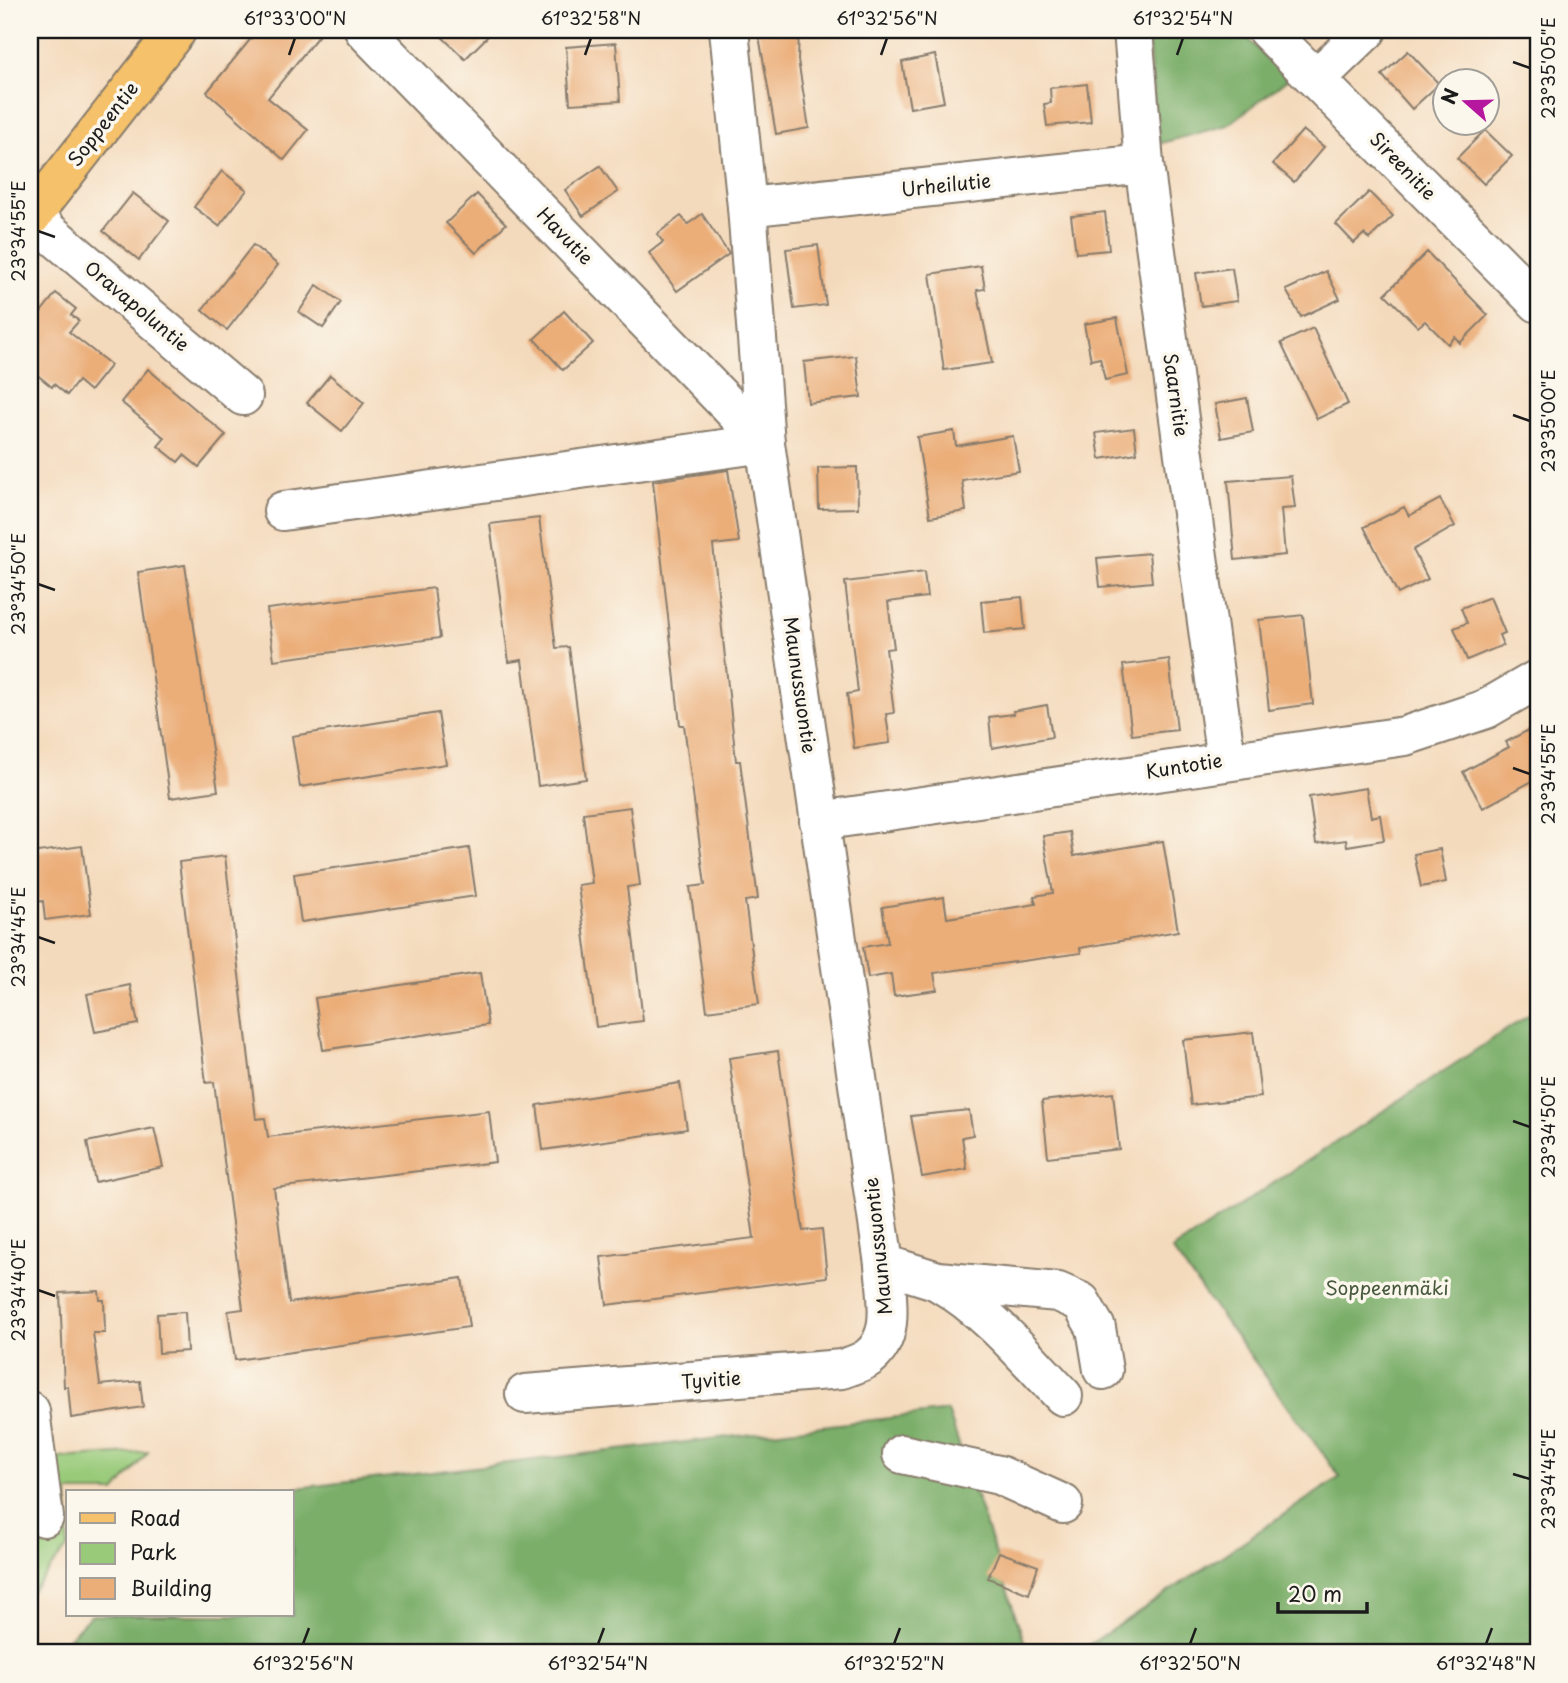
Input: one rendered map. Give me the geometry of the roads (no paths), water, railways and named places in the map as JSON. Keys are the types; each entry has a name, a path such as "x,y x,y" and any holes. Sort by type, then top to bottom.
{"main road":[{"name":"Soppeentie","path":"31,214 177,30"}],"street":[{"name":"Havutie","path":"364,30 765,443"},
{"name":"Maunussuontie","path":"729,30 747,207 765,443 884,1264 888,1313 885,1338"},
{"name":"Saarnitie","path":"1133,30 1144,164 1226,760"},
{"name":"Sireenitie","path":"1267,30 1538,303"},
{"path":"1317,78 1367,30"},
{"name":"Urheilutie","path":"747,207 1144,164"},
{"name":"Oravapoluntie","path":"31,214 243,396"},
{"path":"283,511 765,443"},
{"name":"Kuntotie","path":"820,821 1405,736 1486,709 1538,680"},
{"path":"884,1264 938,1281 1058,1292 1081,1302 1096,1328 1103,1370"},
{"path":"938,1281 960,1294 1063,1396"},
{"name":"Tyvitie","path":"525,1394 842,1369 869,1358 885,1338"},
{"path":"30,1411 44,1517"},
{"path":"902,1454 999,1475 1063,1504"}],"park label":[{"name":"Soppeenmäki","path":"1387,1288"}]}
